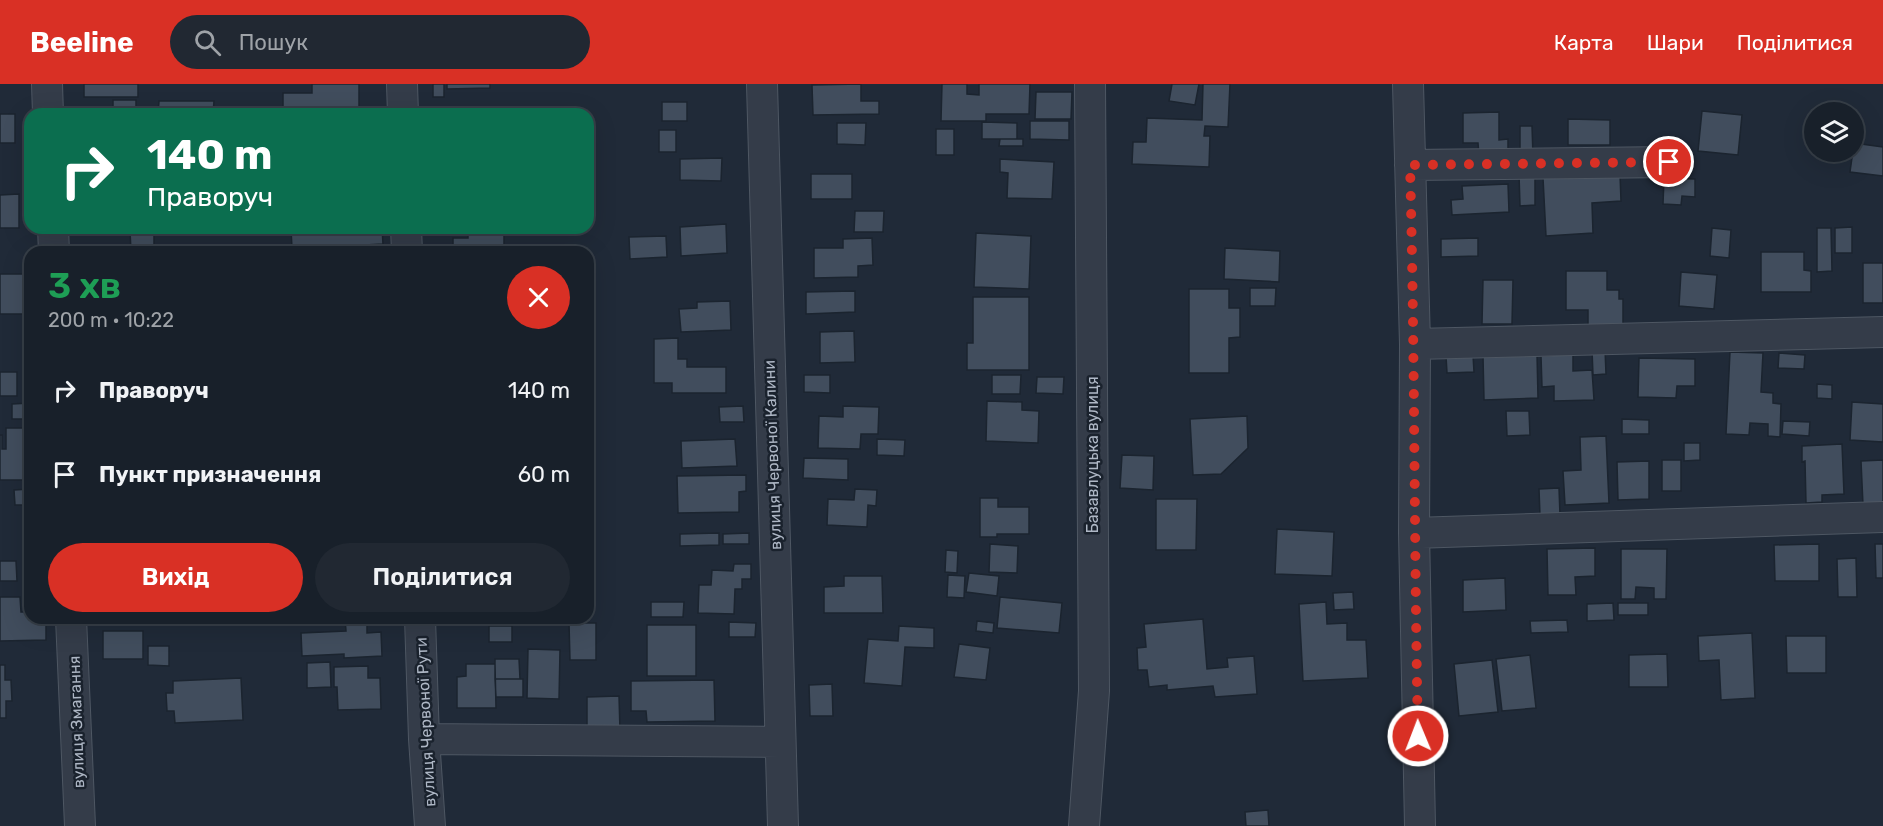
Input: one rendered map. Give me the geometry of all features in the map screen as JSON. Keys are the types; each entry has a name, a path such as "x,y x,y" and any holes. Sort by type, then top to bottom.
{"street":[{"path":"47,84 48,108"},
{"path":"402,84 403,108"},
{"name":"вулиця Червоної Калини","path":"762,84 783,826"},
{"name":"Базавлуцька вулиця","path":"1084,826 1094,691 1090,84"},
{"path":"1408,84 1415,344 1414,533 1420,826"},
{"path":"1410,165 1669,162"},
{"path":"1415,344 1883,332"},
{"path":"1414,533 1883,517"},
{"name":"вулиця Змагання","path":"71,624 80,826"},
{"name":"вулиця Червоної Рути","path":"420,624 424,740 430,826"},
{"path":"424,740 780,742"}],"building":[{"path":"84,84 138,84 138,97 84,97"},
{"path":"312,84 359,84 359,108 283,108 283,93 312,93"},
{"path":"433,84 444,84 444,97 433,97"},
{"path":"447,84 490,84 490,88 447,89"},
{"path":"861,84 861,101 879,101 879,114 813,115 812,85"},
{"path":"942,84 967,84 967,94 979,95 979,84 1030,84 1029,114 986,114 986,121 941,121"},
{"path":"1172,84 1199,84 1195,105 1169,101"},
{"path":"1203,84 1230,84 1228,127 1205,126 1204,136 1210,136 1209,167 1132,164 1133,142 1146,142 1147,118 1202,120"},
{"path":"1036,92 1072,92 1071,119 1035,119"},
{"path":"113,100 136,100 136,108 113,108"},
{"path":"159,101 214,101 213,108 158,108"},
{"path":"662,102 687,102 687,121 662,121"},
{"path":"1702,111 1742,115 1738,155 1698,151"},
{"path":"1499,112 1499,140 1508,139 1508,155 1479,155 1478,143 1463,143 1463,113"},
{"path":"0,114 15,114 15,143 0,143"},
{"path":"1568,119 1610,120 1610,145 1568,145"},
{"path":"1030,121 1069,121 1069,140 1030,139"},
{"path":"982,122 1017,123 1017,139 982,139"},
{"path":"837,123 866,123 865,145 837,144"},
{"path":"1520,126 1532,126 1533,156 1520,156"},
{"path":"936,129 954,129 954,155 936,155"},
{"path":"659,130 676,130 676,152 659,152"},
{"path":"1000,139 1023,139 1023,146 999,146"},
{"path":"1864,144 1883,147 1883,176 1850,172 1851,162 1864,162"},
{"path":"722,158 721,181 680,180 680,159"},
{"path":"1000,159 1054,162 1052,199 1007,198 1008,173 1000,172"},
{"path":"811,174 852,174 852,199 811,199"},
{"path":"1519,174 1535,174 1535,205 1520,206"},
{"path":"1620,174 1621,201 1592,203 1593,233 1546,236 1543,178"},
{"path":"1664,178 1695,179 1695,197 1682,196 1681,205 1663,204"},
{"path":"1508,184 1509,212 1452,215 1451,200 1463,199 1462,186"},
{"path":"19,194 19,228 0,228 0,195"},
{"path":"855,211 884,211 883,232 854,232"},
{"path":"726,224 727,253 681,256 680,227"},
{"path":"1852,227 1852,253 1835,253 1835,228"},
{"path":"1712,228 1731,230 1729,258 1710,256"},
{"path":"1817,228 1831,228 1832,271 1817,272"},
{"path":"976,233 1031,236 1029,289 974,287"},
{"path":"130,234 154,234 154,246 131,246"},
{"path":"291,234 382,234 383,244 292,246"},
{"path":"468,234 504,234 504,246 453,246 453,238 468,238"},
{"path":"666,236 667,257 630,259 629,237"},
{"path":"872,238 873,265 858,266 858,277 814,278 814,248 843,248 843,239"},
{"path":"1478,238 1478,256 1441,257 1441,239"},
{"path":"1225,248 1280,251 1279,282 1224,279"},
{"path":"1761,252 1804,252 1804,270 1811,271 1811,292 1761,292"},
{"path":"1863,263 1883,263 1883,303 1863,303"},
{"path":"1566,271 1607,271 1607,290 1619,290 1619,299 1623,299 1623,325 1588,326 1588,310 1566,310"},
{"path":"1681,272 1717,275 1714,309 1679,306"},
{"path":"0,274 24,274 24,314 0,314"},
{"path":"1483,280 1513,280 1512,324 1482,324"},
{"path":"1250,288 1276,288 1275,306 1250,306"},
{"path":"1189,289 1229,289 1229,308 1240,308 1240,337 1229,338 1229,373 1189,373"},
{"path":"855,291 855,312 806,314 806,292"},
{"path":"973,297 1029,297 1029,370 967,370 967,343 973,343"},
{"path":"730,301 731,330 681,332 679,309 697,308 697,302"},
{"path":"854,331 855,362 820,363 820,332"},
{"path":"678,338 678,359 687,359 687,367 726,367 726,393 672,393 672,383 654,383 654,339"},
{"path":"1605,349 1606,374 1593,375 1592,350"},
{"path":"1730,352 1763,353 1761,392 1773,393 1773,403 1781,404 1780,437 1768,436 1768,424 1750,423 1749,435 1726,434"},
{"path":"1779,353 1805,355 1804,369 1778,368"},
{"path":"1537,354 1538,398 1484,400 1483,356"},
{"path":"1573,354 1573,371 1592,370 1594,400 1554,401 1554,386 1542,387 1541,356"},
{"path":"1473,355 1474,372 1447,373 1446,356"},
{"path":"1639,358 1695,359 1695,386 1677,386 1676,398 1638,397"},
{"path":"0,372 17,372 17,396 0,396"},
{"path":"804,375 830,375 830,393 804,392"},
{"path":"992,375 1021,375 1020,394 992,394"},
{"path":"1037,377 1064,377 1063,394 1036,393"},
{"path":"1817,384 1832,385 1832,399 1817,398"},
{"path":"987,401 1022,402 1022,410 1039,411 1038,443 986,441"},
{"path":"1852,402 1883,404 1883,442 1850,440"},
{"path":"24,403 24,419 12,419 12,404"},
{"path":"743,406 744,422 720,422 719,407"},
{"path":"843,406 879,407 878,434 861,434 860,449 818,448 819,416 843,417"},
{"path":"1506,411 1529,411 1530,435 1507,436"},
{"path":"1247,416 1248,448 1221,474 1193,475 1190,419"},
{"path":"1622,419 1649,420 1649,434 1622,434"},
{"path":"1783,421 1810,422 1809,436 1782,434"},
{"path":"6,428 24,428 24,480 0,480 0,435 2,435 2,449 6,449"},
{"path":"1606,436 1609,503 1565,505 1563,471 1581,470 1580,437"},
{"path":"735,439 737,466 682,468 681,441"},
{"path":"877,439 905,440 904,456 877,455"},
{"path":"1684,443 1700,443 1700,460 1684,461"},
{"path":"1842,444 1844,494 1822,495 1822,502 1806,503 1805,461 1802,462 1802,446"},
{"path":"1122,455 1154,456 1153,490 1120,488"},
{"path":"804,458 848,459 848,480 803,478"},
{"path":"1662,460 1681,460 1681,491 1662,491"},
{"path":"1883,460 1883,504 1863,505 1861,461"},
{"path":"1649,461 1649,499 1618,500 1617,462"},
{"path":"746,475 746,491 739,492 739,512 678,513 677,476"},
{"path":"1559,488 1560,515 1540,516 1539,489"},
{"path":"24,489 24,505 15,505 14,490"},
{"path":"855,489 877,490 876,506 868,505 867,527 827,525 828,499 854,500"},
{"path":"980,498 998,498 998,507 1029,507 1029,534 997,534 997,537 980,537"},
{"path":"1156,499 1197,499 1196,550 1156,550"},
{"path":"1277,529 1334,532 1332,576 1275,574"},
{"path":"719,533 719,545 680,546 680,534"},
{"path":"749,533 749,544 723,544 723,534"},
{"path":"990,544 1018,546 1017,573 989,572"},
{"path":"1819,544 1819,581 1775,581 1774,545"},
{"path":"1875,544 1883,544 1883,578 1876,578"},
{"path":"1595,548 1595,576 1575,577 1576,595 1548,595 1547,549"},
{"path":"1621,549 1667,549 1666,599 1654,599 1654,588 1636,587 1635,599 1621,599"},
{"path":"946,550 958,551 957,573 945,572"},
{"path":"1856,558 1857,597 1838,597 1837,559"},
{"path":"0,561 16,561 17,581 0,581"},
{"path":"734,564 751,564 751,579 742,579 742,589 735,589 734,614 698,613 699,585 711,585 712,570 733,571"},
{"path":"969,573 999,576 997,596 966,592"},
{"path":"948,575 965,576 964,598 947,597"},
{"path":"844,576 882,576 883,613 824,613 824,587 844,586"},
{"path":"1505,578 1506,610 1463,612 1463,580"},
{"path":"1353,592 1354,609 1334,610 1333,593"},
{"path":"0,597 20,597 24,624 46,624 46,640 0,641"},
{"path":"1000,597 1062,603 1059,633 997,628"},
{"path":"651,602 684,602 683,617 651,617"},
{"path":"1326,602 1327,624 1347,623 1347,640 1366,640 1368,678 1303,681 1299,604"},
{"path":"1613,603 1614,620 1587,621 1587,604"},
{"path":"1618,603 1648,603 1648,615 1618,615"},
{"path":"1203,619 1207,669 1228,667 1227,658 1254,656 1257,694 1215,697 1213,686 1167,690 1167,685 1149,687 1147,670 1138,670 1137,648 1146,647 1144,624"},
{"path":"1567,620 1568,632 1531,633 1530,621"},
{"path":"977,621 994,623 993,633 976,631"},
{"path":"729,622 756,623 755,637 729,637"},
{"path":"596,623 596,660 570,660 569,624"},
{"path":"345,624 367,624 367,633 381,632 382,656 344,658 344,654 302,656 301,633 346,631"},
{"path":"647,625 696,625 696,676 647,676"},
{"path":"489,626 512,626 512,642 489,642"},
{"path":"899,626 934,628 934,648 905,647 902,686 864,683 868,639 898,641"},
{"path":"103,631 143,631 143,659 103,659"},
{"path":"1752,633 1755,698 1721,700 1719,660 1699,661 1698,636"},
{"path":"1786,636 1826,636 1826,673 1787,673"},
{"path":"959,644 990,648 986,680 954,677"},
{"path":"148,646 169,646 169,666 148,665"},
{"path":"528,649 560,650 559,699 527,698"},
{"path":"1667,654 1668,687 1629,687 1629,655"},
{"path":"1530,655 1536,708 1502,711 1496,659"},
{"path":"495,659 519,659 520,679 495,679"},
{"path":"1492,660 1498,712 1459,716 1454,664"},
{"path":"330,662 331,687 307,688 307,663"},
{"path":"466,664 495,664 496,708 457,708 457,677 466,676"},
{"path":"0,665 5,665 5,680 11,680 12,701 6,701 6,718 0,718"},
{"path":"368,666 368,678 380,678 381,709 338,710 337,687 334,687 334,667"},
{"path":"241,678 243,720 175,723 174,711 167,711 166,693 173,693 173,681"},
{"path":"495,679 523,679 523,697 496,697"},
{"path":"714,680 715,721 647,722 646,711 631,711 631,681"},
{"path":"832,684 833,716 810,716 809,685"},
{"path":"619,696 620,731 587,732 587,697"},
{"path":"1268,810 1269,826 1246,826 1245,812"}],"route":[{"path":"1418,736 1414,533 1415,344 1410,165 1669,162"}]}
